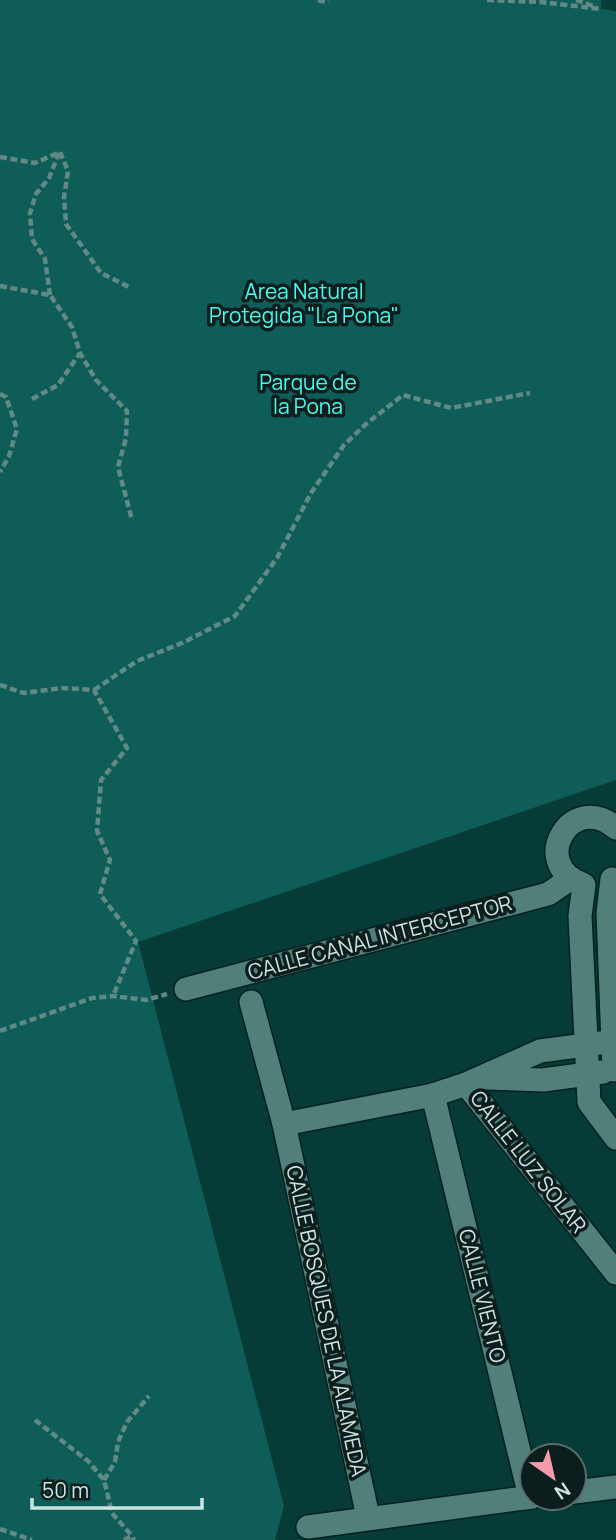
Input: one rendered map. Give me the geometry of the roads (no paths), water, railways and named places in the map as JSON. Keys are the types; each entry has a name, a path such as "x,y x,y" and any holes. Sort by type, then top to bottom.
{"street":[{"path":"614,824 587,817 566,827 560,837 557,860 562,870 577,882 589,1102 616,1138"},
{"path":"473,1081 543,1080 615,1070 608,913 614,876"},
{"name":"CALLE CANAL INTERCEPTOR","path":"186,989 548,894 577,882 601,884 614,876"},
{"name":"CALLE BOSQUES DE LA ALAMEDA","path":"251,1002 284,1124 368,1517"},
{"path":"284,1124 433,1095 473,1081 540,1051 615,1041"},
{"name":"CALLE LUZ SOLAR","path":"473,1081 616,1273"},
{"name":"CALLE VIENTO","path":"433,1095 518,1444"},
{"path":"588,1490 616,1487"},
{"path":"309,1527 518,1499"}],"park label":[{"name":"Area Natural Protegida \"La Pona\"","path":"304,304"},
{"name":"Parque de la Pona","path":"308,395"}]}
